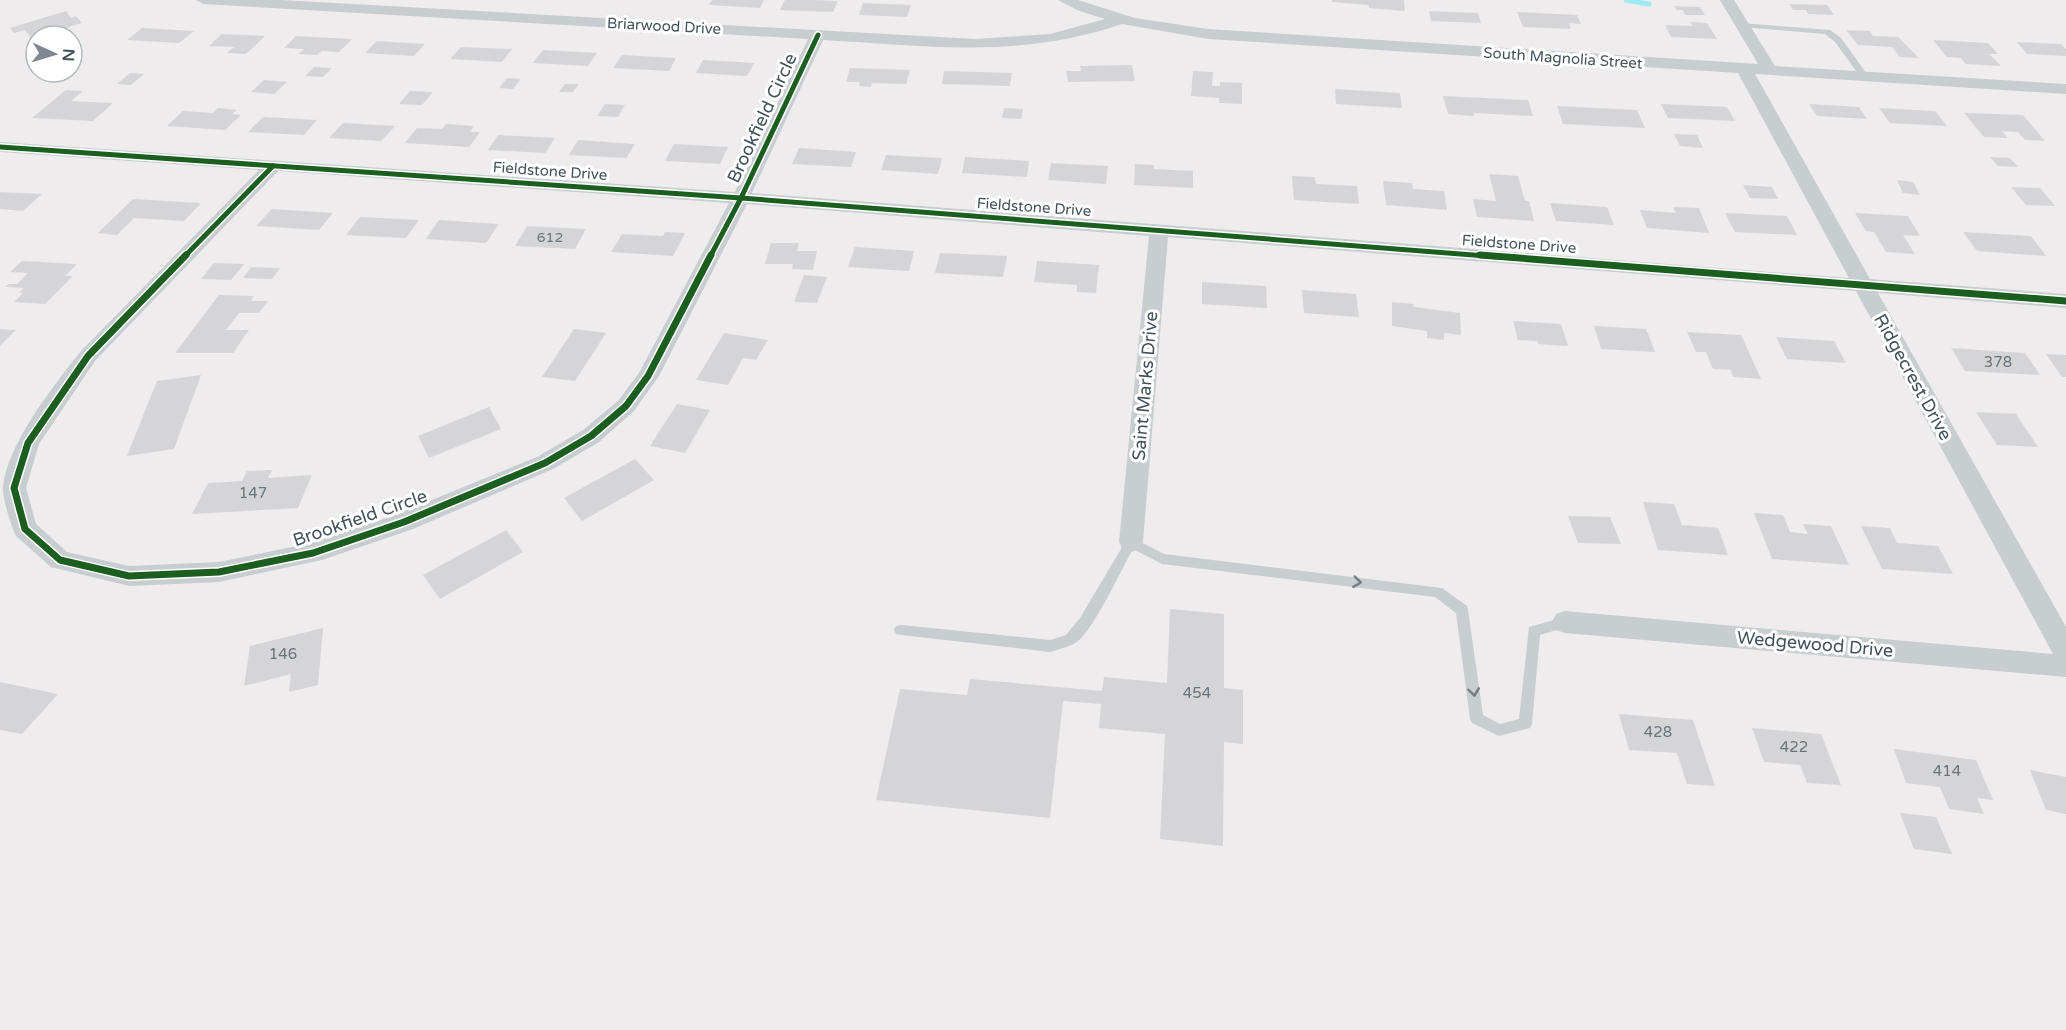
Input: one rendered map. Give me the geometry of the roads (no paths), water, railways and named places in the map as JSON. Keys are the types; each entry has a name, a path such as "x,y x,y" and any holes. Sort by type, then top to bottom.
{"street":[{"name":"Briarwood Drive","path":"203,0 975,45 1017,45 1058,39 1121,19"},
{"name":"South Magnolia Street","path":"1065,0 1121,19 1173,30 1293,41 2066,89"},
{"path":"1727,0 1770,71"},
{"name":"Brookfield Circle","path":"273,166 88,356 28,443 14,488 25,529 60,560 129,576 231,570 323,549 404,522 545,462 591,436 626,406 648,376 741,198 818,35"},
{"name":"Ridgecrest Drive","path":"1744,69 1861,285 2066,652"},
{"name":"Fieldstone Drive","path":"0,147 741,198 2066,301"},
{"name":"Saint Marks Drive","path":"1131,542 1159,230"},
{"name":"Wedgewood Drive","path":"1565,622 2066,666"}],"lane":[{"path":"1743,25 1827,32 1838,40 1865,77"},
{"path":"901,630 1050,646 1071,639 1085,622 1131,542 1162,559 1438,592 1462,610 1477,719 1499,730 1525,724 1534,632 1565,622"}],"waterway":[{"path":"1626,0 1649,4"}]}
